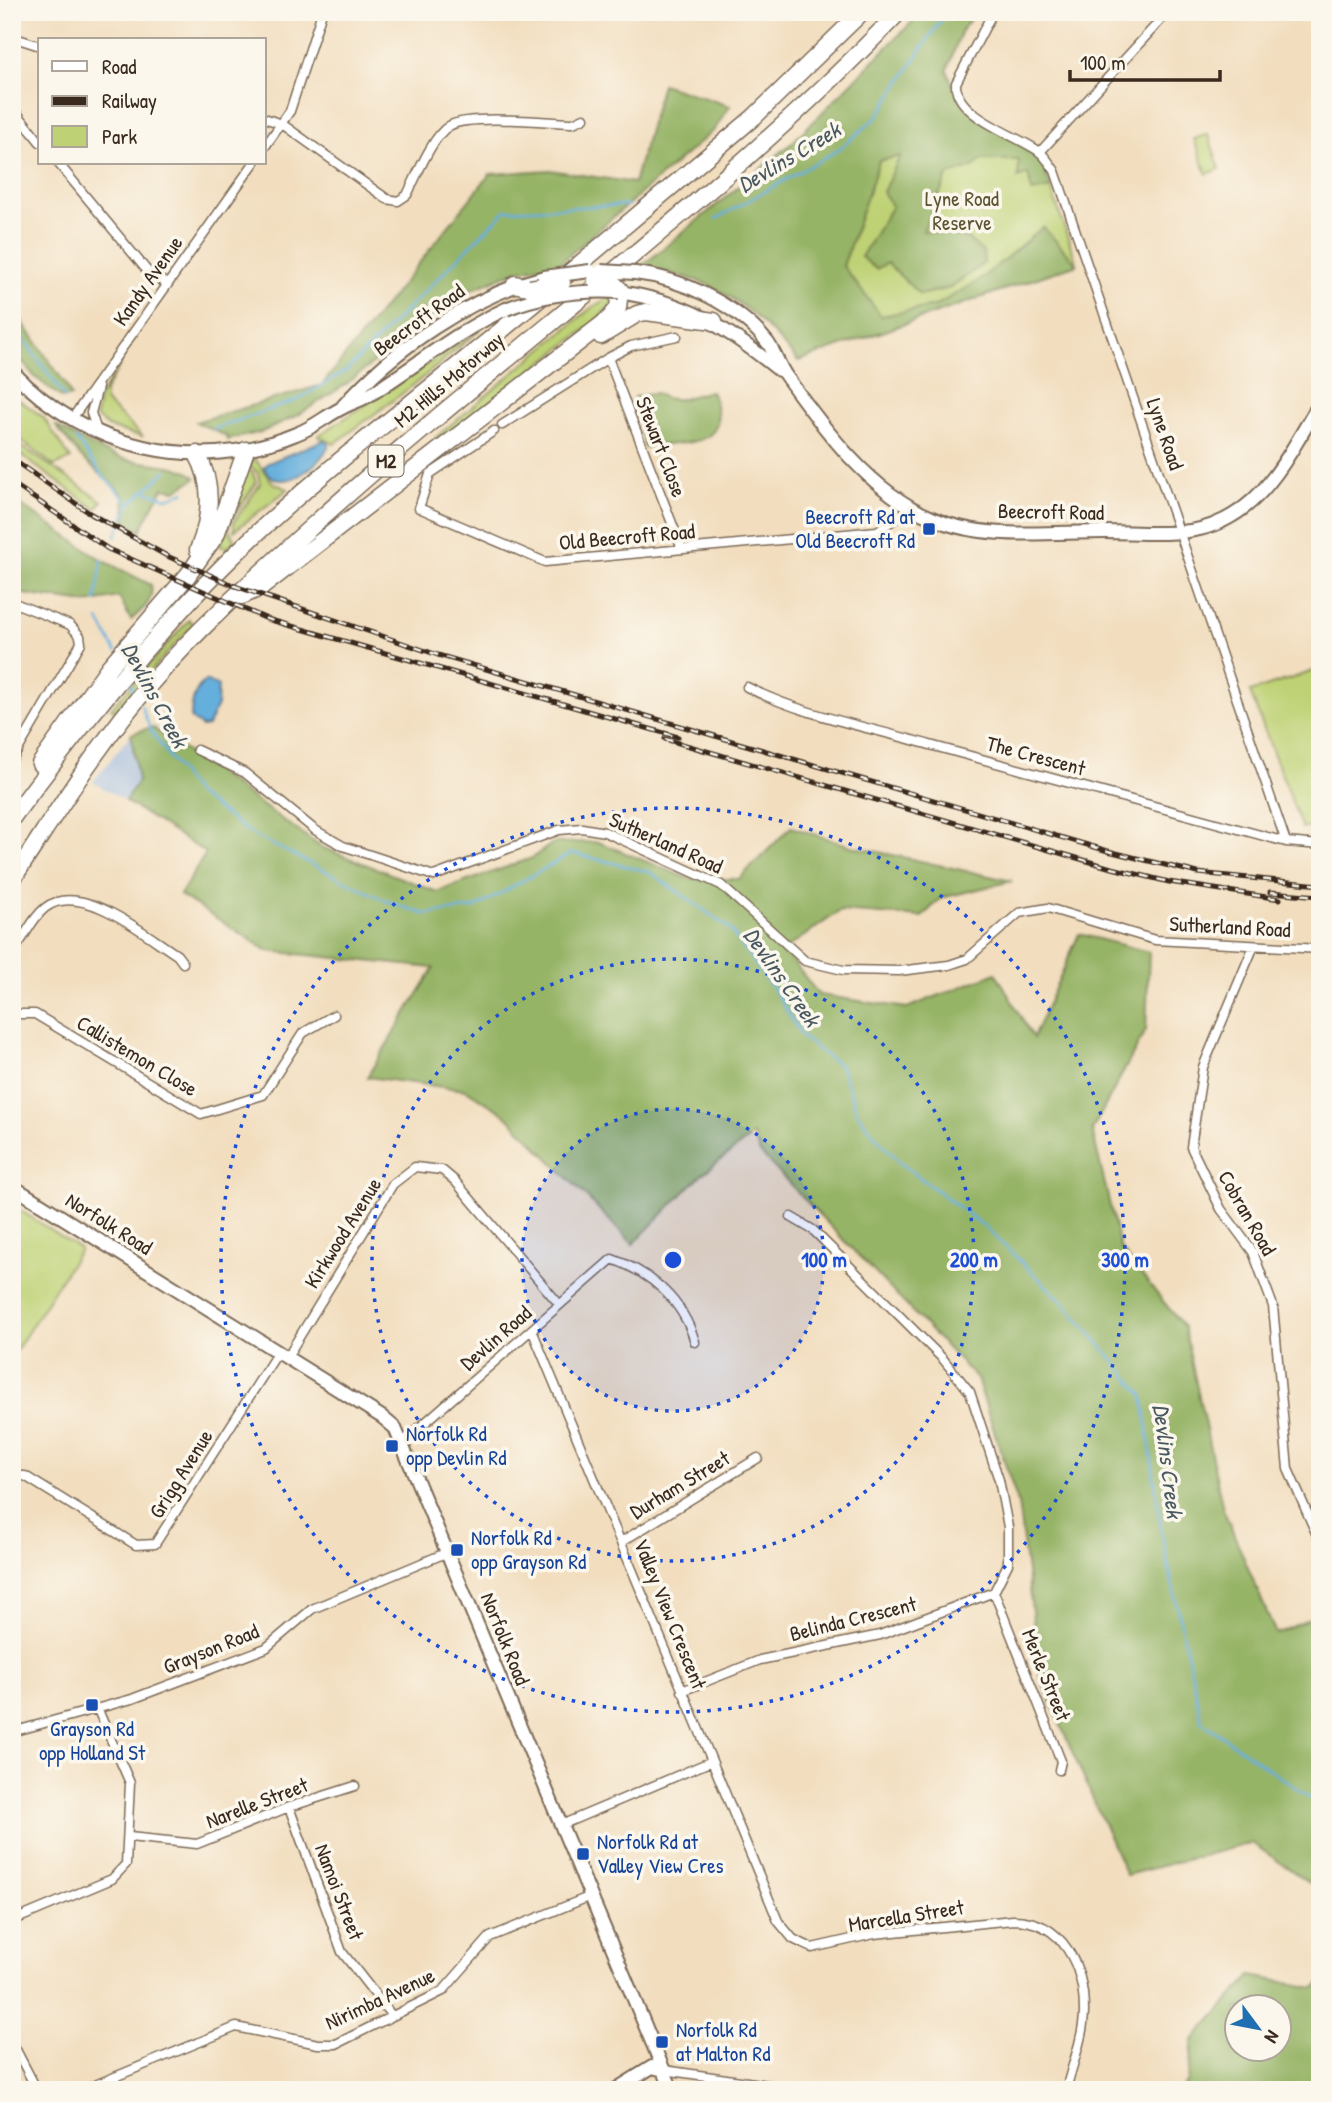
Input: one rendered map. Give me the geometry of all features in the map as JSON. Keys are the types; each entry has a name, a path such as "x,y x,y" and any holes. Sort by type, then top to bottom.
{"highway":[{"name":"M2 Hills Motorway","path":"12,817 146,648 264,527 745,125 862,12"},
{"name":"M2 Hills Motorway","path":"12,880 78,778 126,712 224,605 366,478 727,176 820,92 899,12"},
{"path":"522,286 596,280 612,282 620,291"},
{"name":"M2","path":"224,605 262,587 609,319 618,308 620,291"},
{"name":"M2","path":"508,398 637,314 657,311 714,321"},
{"path":"12,817 32,776 109,667 188,575 216,535 246,450"},
{"path":"188,575 208,517 207,472 197,454"}],"main road":[{"name":"Beecroft Road","path":"340,408 360,386 454,315 544,277 590,271 635,273 697,291 743,319 768,343 785,374 863,470 882,489 912,508 945,523 982,530 1180,531 1199,529 1220,522 1259,496 1289,456 1320,403"},
{"name":"Beecroft Road","path":"12,371 33,392 72,420 145,449 197,454 246,450 297,434 340,408 368,396 474,325 506,309 550,295 620,291 671,302 714,321 785,374"},
{"name":"Norfolk Road","path":"12,1186 382,1417 402,1442 672,2090"},
{"path":"615,2090 652,2067 664,2070"}],"street":[{"path":"266,145 290,111 322,12"},
{"path":"782,12 795,13"},
{"name":"Lyne Road","path":"993,12 956,83 955,94 965,107 1040,152 1055,171 1286,842"},
{"path":"1040,152 1168,12"},
{"path":"12,37 38,45"},
{"path":"12,107 38,140"},
{"path":"266,119 282,124 387,199 398,201 407,195 439,136 449,126 466,120 573,122 584,118"},
{"path":"59,164 149,273 167,284"},
{"name":"Kandy Avenue","path":"72,420 253,164"},
{"path":"502,425 631,346 677,336"},
{"name":"Stewart Close","path":"608,358 682,549"},
{"path":"97,432 91,413 101,377"},
{"name":"Old Beecroft Road","path":"494,430 430,474 419,508 545,562 877,531 912,508"},
{"path":"12,602 76,629 80,635 79,651 12,760"},
{"name":"The Crescent","path":"747,687 764,696 862,726 1286,842 1320,845"},
{"name":"Sutherland Road","path":"197,750 245,773 316,830 343,846 433,876 559,830 582,828 605,832 721,885 805,961 843,970 898,971 958,962 967,959 1019,914 1048,908 1155,940 1253,948 1320,949"},
{"path":"12,952 41,911 58,902 71,902 101,906 177,956 183,964"},
{"name":"Cobran Road","path":"1253,948 1203,1067 1191,1147 1221,1209 1253,1252 1273,1306 1289,1469 1320,1542"},
{"name":"Callistemon Close","path":"12,1014 35,1014 201,1114 263,1095 303,1033 334,1015"},
{"name":"Kirkwood Avenue","path":"283,1355 393,1184 415,1167 442,1170 455,1181 559,1304"},
{"path":"792,1217 813,1230 943,1359 970,1392 999,1480 1008,1527 1008,1564 994,1592"},
{"name":"Devlin Road","path":"402,1442 612,1259 636,1267 659,1283 690,1325 695,1342"},
{"name":"Valley View Crescent","path":"532,1330 712,1761"},
{"name":"Grigg Avenue","path":"12,1481 16,1476 25,1476 136,1545 155,1544 283,1355"},
{"name":"Durham Street","path":"621,1542 758,1458"},
{"name":"Grayson Road","path":"12,1732 98,1710 266,1648 312,1609 448,1552"},
{"name":"Belinda Crescent","path":"682,1691 760,1660 880,1634 994,1592"},
{"name":"Merle Street","path":"994,1592 1061,1761 1059,1770"},
{"path":"12,1920 120,1873 127,1864 131,1783 98,1710"},
{"path":"561,1825 712,1761"},
{"name":"Marcella Street","path":"712,1761 778,1922 793,1939 804,1946 821,1948 874,1934 1013,1920 1034,1923 1059,1937 1077,1967 1084,2011 1066,2090"},
{"name":"Narelle Street","path":"129,1837 197,1844 289,1807 355,1786"},
{"name":"Namoi Street","path":"289,1807 342,1952 392,2015"},
{"name":"Nirimba Avenue","path":"83,2090 227,2030 246,2028 327,2045 336,2044 443,1991 490,1937 591,1896"},
{"path":"12,2042 37,2090"},
{"path":"664,2070 803,2090"}],"shaded area":[{"path":"131,734 138,781 125,801 93,782"}],"green space":[{"path":"922,12 976,12 962,30 947,70 957,96 1042,162 1051,188 1032,192 1028,174 1018,178 1019,160 982,160 973,167 948,175 923,231 967,238 983,252 984,263 950,288 920,295 887,263 876,269 861,257 892,206 883,192 900,156 879,161 843,266 881,316 935,306 981,279 1043,227 1077,264 798,361 756,317 720,291 691,279 642,266 792,143"},
{"path":"662,84 730,106 714,130 559,264 516,271 461,294 345,385 298,415 262,432 227,440 226,436 196,422 322,385 490,174 550,170 634,183"},
{"name":"Lyne Road Reserve","path":"950,117 1042,162 1077,264 862,339 843,266 879,161"},
{"path":"1208,134 1220,169 1207,174 1194,139"},
{"path":"609,297 613,298 611,305 593,324 434,444 435,438 590,309"},
{"path":"12,307 71,396 62,398 35,377 12,349"},
{"path":"481,329 415,384 334,444 318,436"},
{"path":"121,363 105,391 105,401 143,437 108,427 96,417 99,397"},
{"path":"711,391 717,410 717,424 711,434 689,442 644,447 634,397 656,393 676,399"},
{"path":"12,395 43,417 71,459 54,466 12,433"},
{"path":"55,425 115,456 181,469 196,478 176,490 163,488 140,531 126,523 124,495 80,456"},
{"path":"12,440 102,501 96,509 12,449"},
{"path":"255,459 273,483 288,489 234,531 234,522 260,484 258,473 247,464"},
{"path":"247,469 253,473 256,483 230,522 229,530 235,540 227,548 220,546"},
{"path":"12,499 102,560 151,585 151,596 147,605 131,620 119,597 86,603 17,593 12,589"},
{"path":"189,620 193,624 115,711 111,708"},
{"path":"1320,669 1320,828 1302,828 1250,692"},
{"path":"152,727 321,847 437,892 532,858 553,843 598,842 690,879 739,879 791,827 851,846 1012,881 941,898 922,917 840,911 784,950 819,995 907,1008 996,973 1033,1038 1079,934 1149,952 1146,1030 1092,1130 1120,1248 1184,1327 1223,1509 1276,1634 1320,1614 1320,1890 1252,1843 1126,1875 1041,1680 1018,1503 977,1379 760,1153 753,1135 700,1176 633,1244 506,1115 466,1090 367,1077 434,968 268,951 180,895 206,853 125,801 138,781 131,734"},
{"path":"12,1205 80,1249 12,1357"},
{"path":"1251,1976 1315,1988 1320,1983 1320,2090 1180,2090 1188,2080 1193,2040 1224,2006 1224,2064 1294,2064 1294,1994 1235,1994"}],"water":[{"path":"324,440 329,444 325,452 300,475 280,480 271,476 264,468 268,463"},
{"path":"206,681 218,686 217,705 208,726 202,727 191,719 191,714 196,692"}],"waterway":[{"name":"Devlins Creek","path":"716,219 838,150 877,117 946,12"},
{"name":"Devlins Creek","path":"214,429 297,400 346,371 506,210 629,205"},
{"path":"12,323 65,397"},
{"path":"76,439 102,475 130,504"},
{"name":"Devlins Creek","path":"115,537 130,504 167,470"},
{"path":"145,491 167,498 184,492"},
{"name":"Devlins Creek","path":"96,601 102,560"},
{"name":"Devlins Creek","path":"99,620 116,652"},
{"name":"Devlins Creek","path":"129,680 135,693"},
{"name":"Devlins Creek","path":"141,705 151,731 195,793 253,835 386,901 424,914 475,908 572,853 650,872 729,928 778,996 803,1038 841,1067 858,1114 875,1136 899,1162 984,1226 1067,1306 1143,1395 1162,1536 1202,1722 1320,1805"}],"railway":[{"path":"12,459 91,514 167,556 235,586 438,655 1108,851 1198,873 1320,885"},
{"path":"12,483 108,549 267,619 678,737"},
{"path":"665,739 1108,867 1169,882 1280,899"},
{"path":"1270,892 1320,896"}],"place":[{"name":"Beecroft Rd at Old Beecroft Rd","path":"929,529"},
{"name":"Norfolk Rd opp Devlin Rd","path":"392,1446"},
{"name":"Norfolk Rd opp Grayson Rd","path":"457,1550"},
{"name":"Grayson Rd opp Holland St","path":"92,1705"},
{"name":"Norfolk Rd at Valley View Cres","path":"583,1854"},
{"name":"Norfolk Rd at Malton Rd","path":"662,2042"}]}
